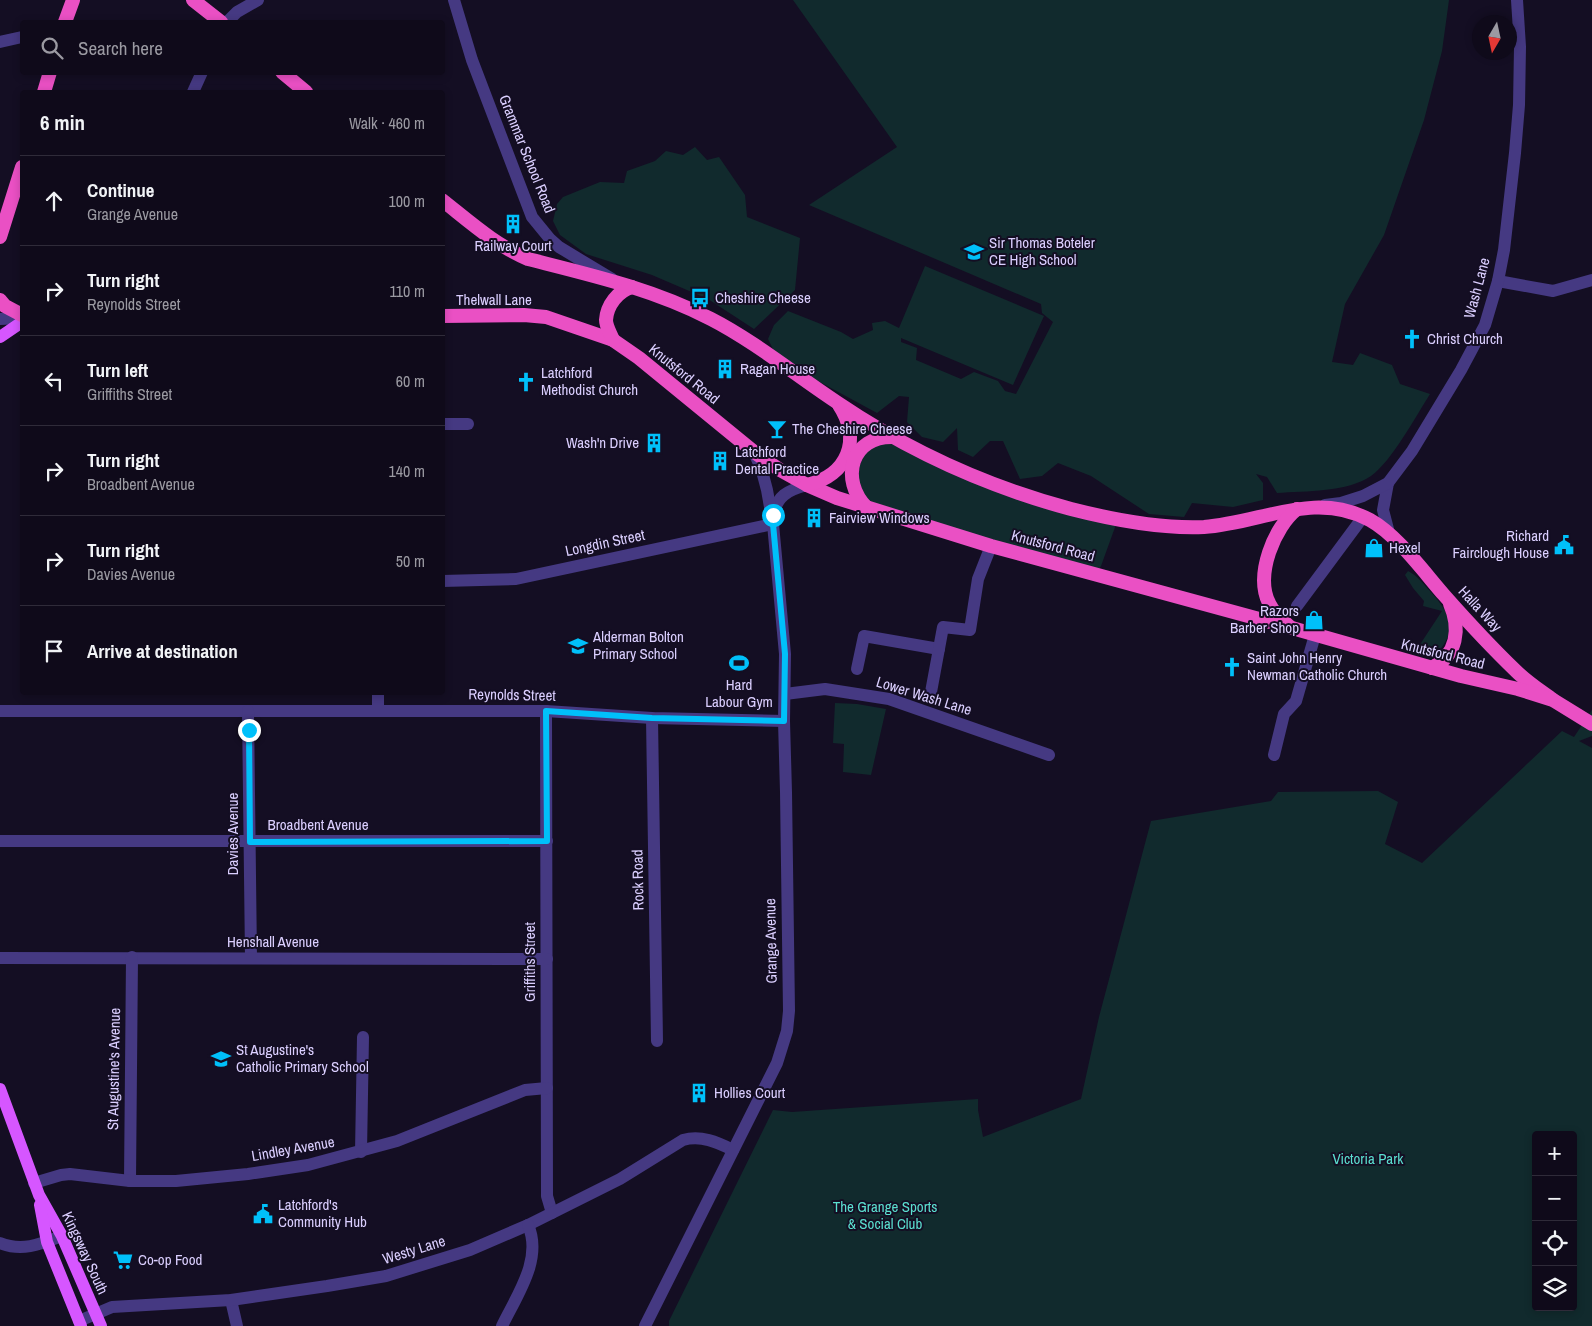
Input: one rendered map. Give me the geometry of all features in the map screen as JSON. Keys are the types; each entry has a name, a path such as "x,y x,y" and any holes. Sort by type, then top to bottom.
{"highway":[{"path":"66,20 73,0"},
{"path":"194,0 219,20"},
{"path":"45,90 49,75"},
{"path":"286,76 298,90"},
{"path":"286,76 304,90"},
{"path":"0,237 20,174"},
{"path":"445,202 497,243 514,253 528,259 659,295 713,320 756,346 839,404 895,438 949,465 1005,488 1071,509 1159,525 1202,527 1246,521 1318,506 1363,517"},
{"path":"614,340 606,320 613,300 626,285"},
{"path":"0,300 5,306 20,316"},
{"name":"Thelwall Lane","path":"445,316 524,314 546,317"},
{"name":"Knutsford Road","path":"546,317 614,340 639,358 754,452 780,470 807,485 867,508 991,546 1553,700 1587,721"},
{"path":"807,485 818,483 836,472 846,459 850,438 849,426 846,414 839,404"},
{"path":"867,508 860,501 853,484 852,474 856,456 861,448 878,438 895,438"},
{"path":"1292,628 1268,603 1265,572 1278,533 1283,524 1297,509"},
{"name":"Halla Way","path":"1363,517 1389,533 1518,673 1553,700"},
{"path":"1432,668 1441,663 1452,648 1456,638 1456,622 1449,600"}],"main road":[{"path":"0,337 20,323"},
{"name":"Kingsway South","path":"0,1090 39,1195 62,1236 101,1326"},
{"name":"Kingsway South","path":"39,1195 47,1242 80,1323"}],"street":[{"path":"229,20 237,12 258,0"},
{"name":"Grammar School Road","path":"454,0 472,60 532,217 559,247 626,285"},
{"name":"Wash Lane","path":"1318,506 1341,503 1363,496 1388,483 1412,451 1461,370 1485,325 1498,281 1504,250 1519,105 1520,47 1517,0"},
{"path":"0,42 20,37"},
{"path":"194,90 201,75"},
{"path":"1498,281 1553,291 1592,280"},
{"path":"0,319 20,317"},
{"path":"445,424 468,424"},
{"name":"Grange Avenue","path":"645,1326 777,1063 788,1021 784,636 773,524 762,471 754,452"},
{"name":"Halla Way","path":"1388,483 1383,510 1389,533"},
{"name":"Grange Avenue","path":"773,524 775,509 780,498 791,490 807,485"},
{"path":"1297,606 1363,517"},
{"name":"Longdin Street","path":"445,581 516,579 773,524"},
{"path":"931,692 943,627 970,630 978,578 991,546"},
{"path":"1274,755 1284,714 1296,701 1315,635"},
{"path":"857,669 864,636 939,650"},
{"name":"Lower Wash Lane","path":"785,694 825,689 889,699 1049,755"},
{"path":"378,695 378,710"},
{"name":"Reynolds Street","path":"0,711 546,711 652,718 784,721"},
{"name":"Davies Avenue","path":"248,711 251,958"},
{"name":"Griffiths Street","path":"546,711 547,1196 552,1212"},
{"name":"Rock Road","path":"652,718 657,1041"},
{"name":"Broadbent Avenue","path":"0,841 547,841"},
{"name":"St Augustine's Avenue","path":"130,1181 132,957"},
{"name":"Henshall Avenue","path":"0,958 547,959"},
{"path":"361,1152 363,1037"},
{"name":"Lindley Avenue","path":"34,1183 70,1174 130,1181 176,1181 248,1174 308,1165 397,1141 525,1090 547,1088"},
{"name":"Westy Lane","path":"80,1323 95,1313 112,1307 231,1300 319,1288 386,1276 470,1250 528,1225 620,1180 683,1140 691,1138 708,1139 733,1150"},
{"path":"502,1326 532,1261 533,1245 528,1225"},
{"path":"0,1243 24,1248 62,1236"},
{"path":"231,1300 237,1326"}],"green space":[{"name":"Sir Thomas Boteler CE High School","path":"793,0 1449,0 1442,51 1424,120 1384,235 1345,304 1332,362 1353,365 1360,353 1392,365 1400,384 1430,394 1387,460 1371,476 1362,481 1339,488 1277,493 1267,477 1256,474 1263,483 1263,500 1233,507 1192,503 1184,517 1149,514 1091,476 1058,463 1042,476 1020,479 1003,441 990,441 973,457 958,450 957,428 943,442 922,437 907,422 909,397 899,396 877,413 807,375 775,353 768,339 774,325 788,311 841,332 853,339 873,330 872,323 885,321 899,328 925,266 1044,316 1013,385 901,338 901,342 917,348 916,360 961,379 974,372 998,381 1005,391 1016,394 1053,322 1042,313 1041,304 809,205 897,147"},
{"path":"695,147 707,160 719,157 745,195 747,217 800,238 795,290 754,329 708,299 652,275 586,254 560,235 553,221 557,204 563,197 600,182 624,183 627,171 655,161 666,151 683,155"},
{"path":"878,438 949,465 1118,519 1101,566 1096,574 867,508 853,484 868,443"},
{"path":"1408,571 1419,579 1443,607 1449,621 1448,636 1443,646 1435,652 1428,653 1425,648 1419,646 1442,611 1423,606 1424,601 1405,575"},
{"path":"835,703 857,704 886,709 871,775 843,772 844,744 833,743"},
{"path":"1592,710 1592,736 1579,741 1592,748 1592,1326 669,1326 669,1321 773,1110 792,1112 978,1099 983,1137 1081,1099 1099,1017 1151,821 1271,801 1278,792 1378,791 1398,802 1385,844 1422,863 1562,731 1574,737"}],"place":[{"name":"Railway Court","path":"513,224"},
{"name":"Sir Thomas Boteler CE High School","path":"974,252"},
{"name":"Cheshire Cheese","path":"700,298"},
{"name":"Christ Church","path":"1412,339"},
{"name":"Ragan House","path":"725,369"},
{"name":"Latchford Methodist Church","path":"526,382"},
{"name":"The Cheshire Cheese","path":"777,429"},
{"name":"Wash'n Drive","path":"654,443"},
{"name":"Latchford Dental Practice","path":"720,461"},
{"name":"Fairview Windows","path":"814,518"},
{"name":"Richard Fairclough House","path":"1564,545"},
{"name":"Hexel","path":"1374,548"},
{"name":"Razors Barber Shop","path":"1314,620"},
{"name":"Alderman Bolton Primary School","path":"578,646"},
{"name":"Hard Labour Gym","path":"739,663"},
{"name":"Saint John Henry Newman Catholic Church","path":"1232,667"},
{"name":"St Augustine's Catholic Primary School","path":"221,1059"},
{"name":"Hollies Court","path":"699,1093"},
{"name":"Latchford's Community Hub","path":"263,1214"},
{"name":"Co-op Food","path":"123,1260"}],"route":[{"path":"249,730 250,842 547,841 546,711 652,718 784,721 785,654 773,515"}],"park label":[{"name":"Victoria Park","path":"1368,1159"},
{"name":"The Grange Sports & Social Club","path":"885,1216"}]}
